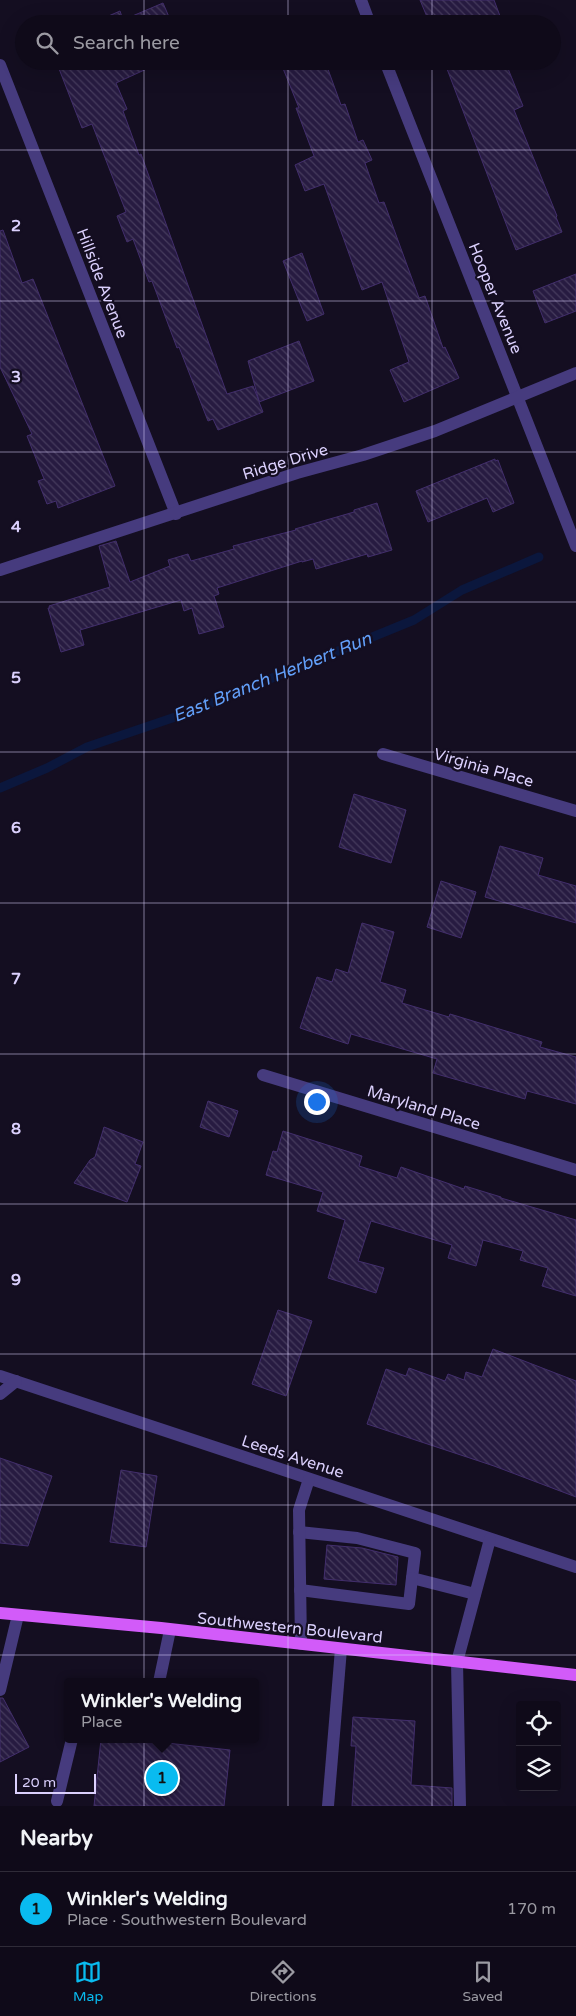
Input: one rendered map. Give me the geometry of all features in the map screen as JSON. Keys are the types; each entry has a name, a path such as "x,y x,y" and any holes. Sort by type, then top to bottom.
{"main road":[{"name":"Southwestern Boulevard","path":"0,1613 341,1648 576,1675"}],"street":[{"path":"361,0 367,15"},
{"name":"Hillside Avenue","path":"0,64 176,514"},
{"name":"Hooper Avenue","path":"389,70 576,546"},
{"name":"Ridge Drive","path":"0,570 297,473 363,455 435,431 576,372"},
{"name":"Virginia Place","path":"383,754 576,811"},
{"name":"Maryland Place","path":"263,1075 576,1170"},
{"name":"Leeds Avenue","path":"0,1376 576,1567"},
{"path":"0,1394 16,1381"},
{"path":"301,1644 299,1510 309,1479"},
{"path":"299,1532 357,1538 415,1553 409,1604 300,1590"},
{"path":"460,1806 457,1662 490,1539"},
{"path":"412,1578 475,1594"},
{"path":"0,1690 18,1615"},
{"path":"160,1678 170,1630"},
{"path":"328,1806 341,1648"},
{"path":"57,1801 71,1743"}],"building":[{"path":"420,0 494,0 500,15 426,15"},
{"path":"163,3 168,15 135,15"},
{"path":"120,11 121,15 111,15"},
{"path":"59,70 144,70 116,83 127,109 123,111 139,155 141,154 227,394 253,386 259,401 248,361 299,341 314,381 259,402 263,412 218,430 213,419 208,421 179,347 177,348 152,281 149,282 133,239 127,242 117,216 126,212 92,124 82,128"},
{"path":"284,70 328,70 341,105 345,104 358,142 363,140 372,160 365,163 379,203 384,202 419,298 425,296 443,348 445,347 459,378 404,402 390,370 409,362 382,282 362,290 324,184 305,191 295,165 314,156 296,108 299,108"},
{"path":"447,70 509,70 523,106 514,110 562,232 516,250"},
{"path":"3,230 22,283 33,279 115,486 58,508 56,501 47,504 38,481 44,479 27,436 32,434 0,367 0,231"},
{"path":"302,253 324,314 307,321 283,261"},
{"path":"576,274 576,311 545,323 533,291"},
{"path":"495,459 495,461 498,460 514,503 493,512 487,498 428,522 416,491"},
{"path":"377,503 392,550 368,557 367,554 316,569 313,559 302,561 217,588 219,594 214,596 224,627 199,634 192,608 184,611 181,600 80,630 84,645 61,652 48,608 50,608 49,606 110,587 99,546 116,541 130,582 170,566 168,560 188,554 191,561 234,549 233,546 296,530"},
{"path":"354,794 406,810 391,863 339,847"},
{"path":"500,846 543,858 538,875 576,886 576,923 485,897"},
{"path":"441,881 476,892 461,938 427,927"},
{"path":"362,923 394,932 380,982 406,990 402,1003 449,1017 450,1014 542,1042 540,1047 576,1057 576,1104 527,1091 525,1099 433,1073 437,1059 351,1034 348,1044 300,1028 317,977 332,982 336,969 348,973"},
{"path":"208,1101 238,1111 229,1137 200,1127"},
{"path":"104,1127 143,1142 135,1164 141,1166 127,1202 74,1183 90,1160 95,1157"},
{"path":"283,1131 362,1156 359,1166 397,1178 401,1167 464,1189 465,1186 576,1220 576,1296 542,1286 548,1268 520,1260 523,1251 483,1240 476,1266 448,1258 452,1245 371,1221 358,1261 384,1268 376,1293 328,1278 345,1220 317,1211 323,1192 266,1175 273,1151 277,1152"},
{"path":"278,1310 312,1321 286,1396 252,1384"},
{"path":"493,1349 576,1381 576,1497 494,1466 367,1424 386,1369 406,1376 409,1368 445,1381 448,1374 464,1380 466,1372 482,1377"},
{"path":"0,1458 52,1476 28,1546 0,1543"},
{"path":"121,1470 157,1476 146,1547 110,1542"},
{"path":"327,1545 362,1548 398,1557 396,1585 324,1579"},
{"path":"0,1698 3,1698 29,1747 0,1762"},
{"path":"353,1717 415,1721 411,1785 452,1788 452,1806 352,1806 356,1746 351,1746"},
{"path":"101,1743 167,1743 230,1750 224,1806 94,1806"}],"waterway":[{"name":"East Branch Herbert Run","path":"0,788 47,768 87,747 184,714 414,620 462,590 539,557"}],"place":[{"name":"Winkler's Welding","path":"162,1778"}]}
